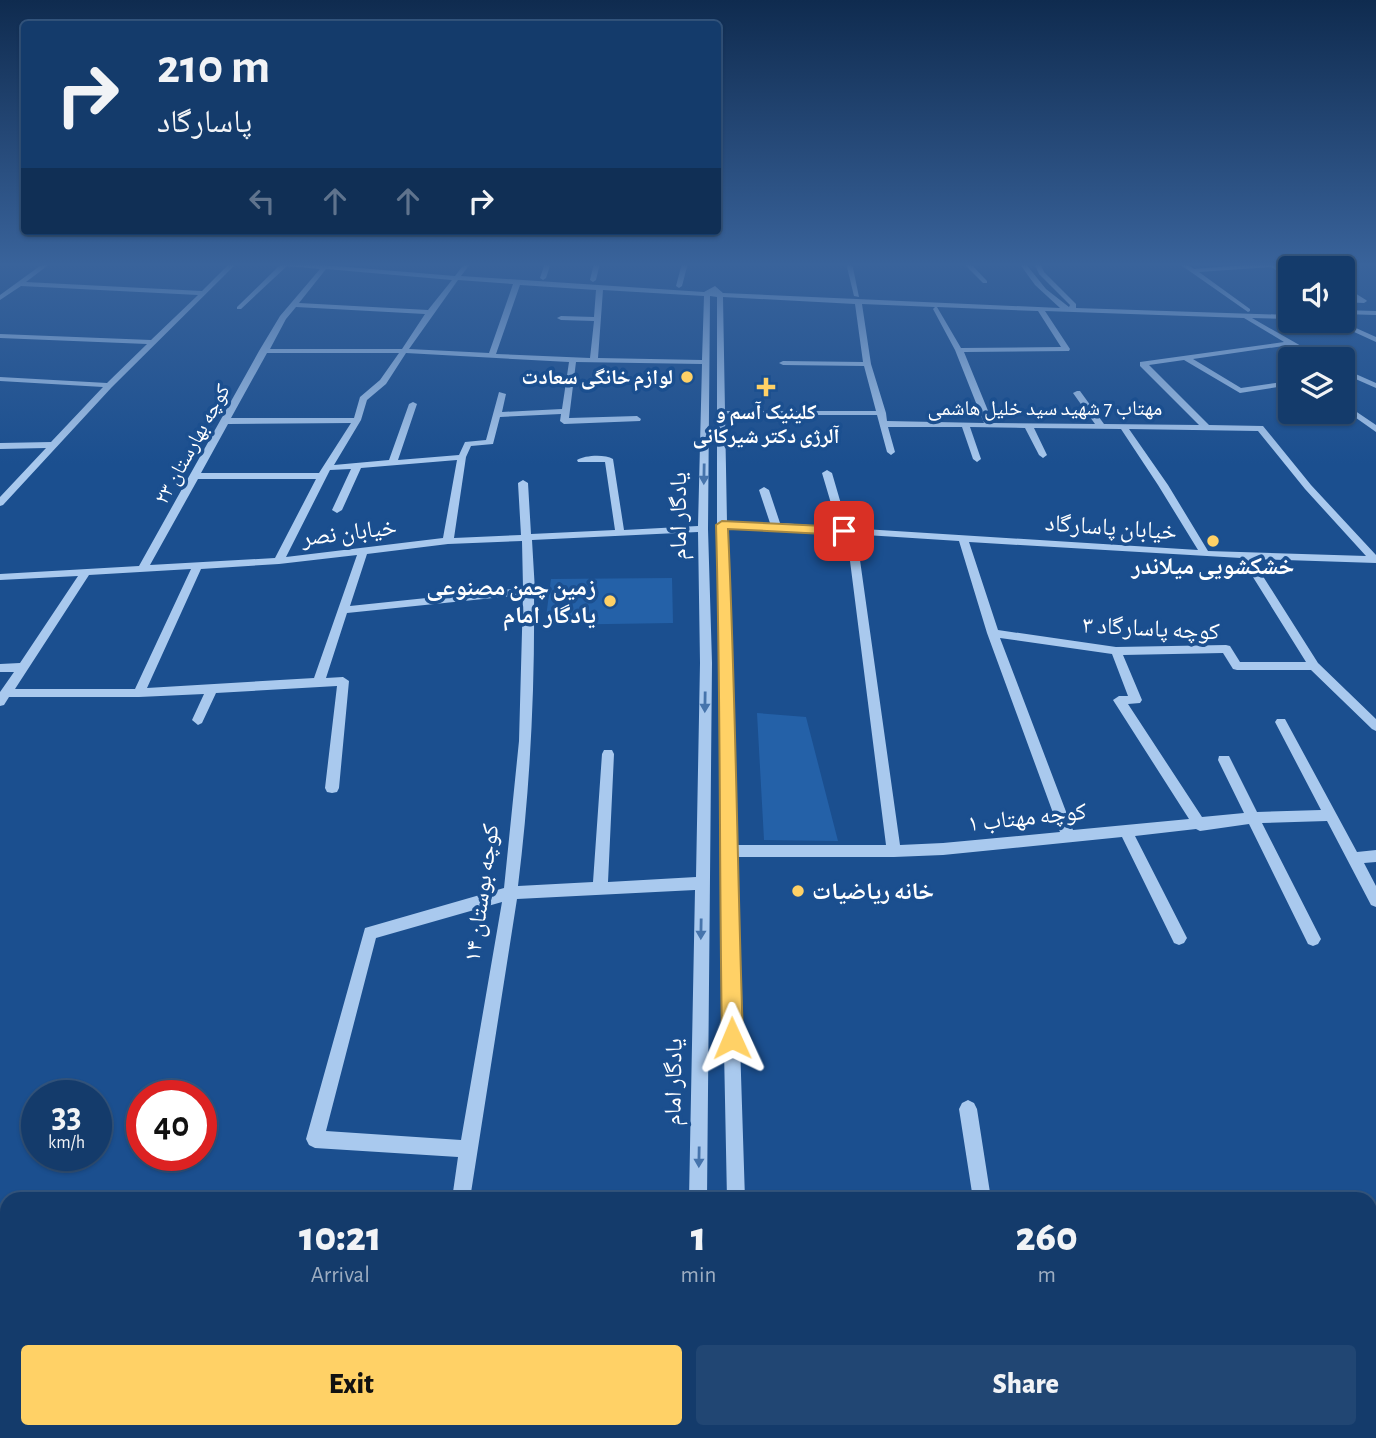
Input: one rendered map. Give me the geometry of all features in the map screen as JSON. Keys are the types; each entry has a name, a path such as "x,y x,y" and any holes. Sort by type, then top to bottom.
{"street":[{"path":"0,503 52,444 165,330"},
{"name":"کوچه بهارستان ۲۳","path":"142,570 277,330"},
{"path":"279,561 324,472 357,420 363,399 383,382 416,330"},
{"path":"492,355 501,330"},
{"path":"594,360 595,330"},
{"name":"یادگار امام","path":"698,1192 706,663 703,528 706,362 709,330"},
{"name":"یادگار امام","path":"715,330 727,663 727,851 736,1192"},
{"path":"862,330 867,364 891,452"},
{"path":"948,330 959,350 990,426"},
{"path":"959,350 1066,349 1054,330"},
{"path":"1271,330 1297,347"},
{"path":"1355,331 1376,340"},
{"path":"0,336 153,342"},
{"path":"1206,427 1143,365 1289,343"},
{"path":"263,351 402,351 573,360 706,362"},
{"path":"1187,359 1240,391 1278,385"},
{"path":"573,360 564,421 637,419"},
{"path":"783,363 867,364"},
{"path":"1355,376 1376,386"},
{"path":"0,379 109,386"},
{"path":"1077,393 1101,426"},
{"path":"448,541 462,457 468,444 490,442 502,394"},
{"path":"393,464 413,404"},
{"path":"496,415 565,411"},
{"path":"720,413 882,413"},
{"path":"1355,414 1376,429"},
{"path":"225,421 357,420"},
{"name":"مهتاب 7 شهید سید خلیل هاشمی","path":"884,424 1260,428"},
{"path":"965,425 977,459"},
{"path":"1122,425 1205,554"},
{"path":"1029,427 1043,455"},
{"path":"1260,428 1308,487 1376,560"},
{"path":"0,446 52,444"},
{"path":"194,476 324,472 357,466 462,457"},
{"path":"581,460 609,459 620,534"},
{"path":"337,510 357,466"},
{"path":"827,472 844,531 854,553 894,851"},
{"path":"342,610 530,592 523,483"},
{"path":"764,490 776,526"},
{"name":"خیابان پاسارگاد","path":"722,525 776,526 1205,554 1376,560"},
{"name":"خیابان نصر","path":"0,578 279,561 448,541 703,528"},
{"path":"963,538 993,633 1068,836"},
{"path":"318,683 363,551"},
{"path":"1245,556 1314,666 1376,726"},
{"path":"139,693 197,567"},
{"path":"4,698 85,573"},
{"name":"کوچه بوستان ۱۴","path":"462,1192 510,893 528,709 530,592"},
{"name":"کوچه پاسارگاد ۳","path":"993,633 1116,651 1226,649 1237,666 1314,666"},
{"path":"1116,651 1136,700 1119,700 1200,825"},
{"path":"706,663 727,663"},
{"path":"0,668 24,667"},
{"path":"4,698 344,681 332,788"},
{"path":"198,720 212,689"},
{"path":"1281,722 1376,900"},
{"path":"600,888 608,754"},
{"path":"1224,760 1312,939"},
{"name":"کوچه مهتاب ۱","path":"727,851 894,851 1254,818 1331,815"},
{"path":"1125,830 1180,938"},
{"path":"1354,858 1376,856"},
{"path":"468,1149 315,1139 370,933 510,893 702,884"},
{"path":"968,1109 981,1192"}],"shaded area":[{"name":"زمین چمن مصنوعی یادگار امام","path":"672,578 673,623 545,625 551,579"},
{"path":"757,713 806,717 838,841 764,840"}],"place":[{"name":"لوازم خانگی سعادت","path":"687,377"},
{"name":"کلینیک آسم و آلرژی دکتر شیرکانی","path":"766,387"},
{"name":"خشکشویی میلاندر","path":"1213,541"},
{"name":"زمین چمن مصنوعی یادگار امام","path":"610,601"},
{"name":"خانه ریاضیات","path":"798,891"}],"route":[{"path":"732,1038 727,851 727,663 722,525 844,531"}]}
